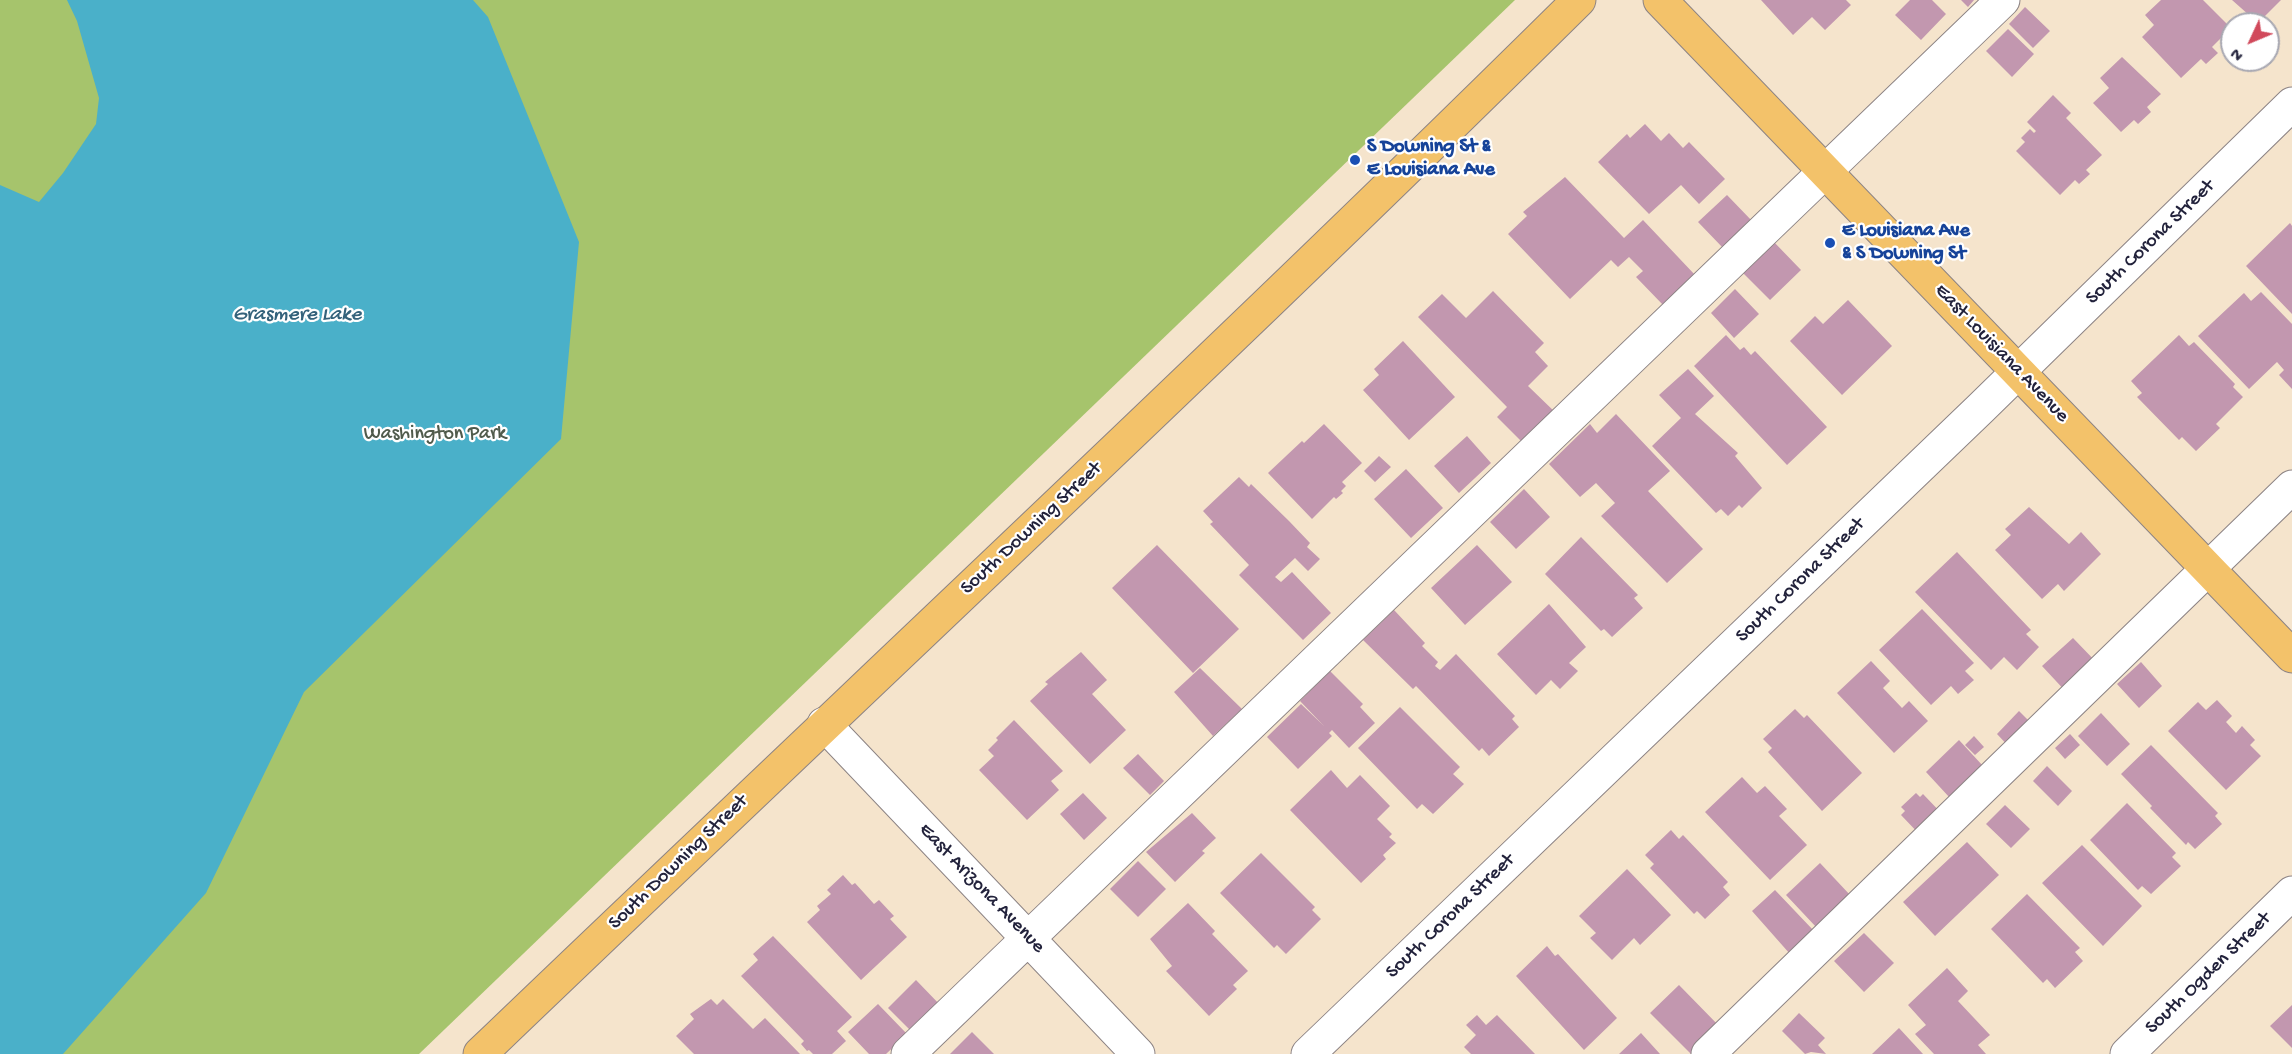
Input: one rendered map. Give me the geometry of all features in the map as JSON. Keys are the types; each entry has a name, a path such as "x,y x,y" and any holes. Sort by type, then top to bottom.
{"main road":[{"name":"South Downing Street","path":"480,1054 824,724 1095,470 1579,0"},
{"name":"East Louisiana Avenue","path":"1660,0 2292,656"}],"street":[{"path":"908,1054 2003,0"},
{"name":"South Corona Street","path":"1308,1054 2019,372 2292,104"},
{"path":"1708,1054 2292,487"},
{"name":"East Arizona Avenue","path":"824,724 1138,1054"},
{"name":"South Ogden Street","path":"2127,1054 2292,893"}],"green space":[{"name":"Washington Park","path":"0,0 1515,0 419,1054 0,1054"}],"water":[{"name":"Grasmere Lake","path":"67,0 473,0 488,17 579,242 561,439 304,692 206,893 63,1054 0,1054 0,185 39,202 63,173 96,124 99,98 77,21"}],"building":[{"path":"1761,0 1846,0 1851,5 1825,30 1812,17 1793,35"},
{"path":"1910,0 1932,0 1946,14 1921,40 1895,15"},
{"path":"1961,0 1974,0 1968,7"},
{"path":"2161,0 2203,0 2220,17 2220,39 2212,47 2218,53 2206,64 2201,59 2181,78 2142,37 2154,25 2145,15"},
{"path":"2232,0 2281,0 2269,12 2246,12"},
{"path":"2025,7 2050,31 2033,48 2009,24"},
{"path":"2008,29 2034,54 2012,77 1986,51"},
{"path":"2122,57 2161,94 2147,107 2151,112 2138,124 2134,120 2121,132 2093,103 2109,88 2100,78"},
{"path":"2053,95 2071,113 2066,118 2102,155 2086,170 2090,174 2079,184 2075,180 2060,195 2016,151 2025,142 2021,138 2030,129 2034,133 2036,131 2027,122"},
{"path":"1645,124 1661,141 1669,133 1683,148 1689,142 1725,179 1699,204 1681,185 1649,214 1598,162 1627,134 1630,138"},
{"path":"1565,177 1624,238 1643,220 1696,276 1664,306 1636,277 1643,271 1629,257 1618,267 1611,260 1570,299 1508,234 1527,216 1523,212"},
{"path":"1727,195 1753,222 1724,249 1698,222"},
{"path":"2290,223 2292,226 2292,314 2246,266"},
{"path":"1773,241 1801,270 1770,300 1742,272"},
{"path":"1735,289 1759,314 1734,338 1711,313"},
{"path":"1493,291 1544,343 1535,352 1548,366 1528,386 1558,415 1527,447 1497,417 1507,407 1418,317 1442,294 1466,318"},
{"path":"2261,292 2292,324 2292,389 2279,375 2284,370 2277,362 2249,389 2198,336 2244,293 2251,301"},
{"path":"1848,300 1892,346 1842,395 1790,341 1815,316 1823,324"},
{"path":"1726,335 1740,350 1744,347 1751,355 1755,351 1827,427 1787,465 1694,366"},
{"path":"2179,335 2189,346 2194,342 2235,384 2233,387 2243,397 2216,424 2220,428 2196,451 2182,437 2179,440 2137,397 2142,393 2131,381"},
{"path":"1403,341 1455,397 1409,440 1363,390 1379,375 1374,369"},
{"path":"1688,369 1714,396 1695,414 1738,453 1735,456 1762,488 1742,508 1739,505 1728,516 1721,509 1716,513 1652,446 1681,418 1659,395"},
{"path":"1616,414 1670,471 1648,491 1703,549 1667,583 1601,516 1615,503 1596,483 1580,497 1549,464 1590,424 1597,433"},
{"path":"1324,424 1362,463 1342,482 1346,486 1341,491 1343,493 1336,499 1334,497 1312,519 1268,473"},
{"path":"1467,436 1491,463 1459,493 1434,466"},
{"path":"1379,456 1391,467 1375,482 1364,471"},
{"path":"1406,469 1443,508 1411,538 1374,499"},
{"path":"1239,477 1249,487 1251,484 1289,521 1310,543 1307,547 1320,559 1308,571 1295,558 1275,577 1281,582 1292,572 1331,613 1303,640 1239,575 1249,565 1210,524 1213,522 1203,511"},
{"path":"1524,489 1550,517 1516,549 1490,522"},
{"path":"2029,507 2069,544 2081,532 2101,554 2064,591 2058,584 2042,599 1995,550 2011,535 2005,529"},
{"path":"1581,537 1638,595 1634,598 1643,608 1612,637 1604,629 1601,631 1545,574"},
{"path":"1157,545 1239,629 1193,673 1112,588"},
{"path":"1477,545 1512,582 1465,625 1431,588"},
{"path":"1957,552 2031,630 2026,634 2039,647 2017,670 2004,657 1991,670 1915,592"},
{"path":"1549,604 1586,647 1569,663 1578,671 1560,689 1551,680 1536,695 1497,654"},
{"path":"1922,609 1974,663 1965,671 1974,680 1958,694 1951,686 1931,705 1879,650"},
{"path":"1394,610 1425,643 1422,646 1438,662 1435,666 1440,670 1456,654 1515,716 1512,719 1519,727 1489,756 1482,748 1479,751 1416,686 1413,689 1363,640"},
{"path":"2073,638 2100,666 2069,695 2042,666"},
{"path":"1081,652 1107,680 1092,694 1126,730 1090,764 1030,701 1048,684 1045,682"},
{"path":"1871,661 1890,681 1883,688 1902,708 1909,701 1928,721 1894,753 1837,693"},
{"path":"2141,662 2162,686 2139,708 2117,684"},
{"path":"1200,668 1242,709 1213,736 1174,692"},
{"path":"1330,671 1363,704 1360,707 1375,723 1349,748 1332,730 1329,733 1332,736 1298,769 1267,737 1301,704 1324,726 1300,701"},
{"path":"2217,700 2232,716 2226,722 2236,733 2242,726 2255,740 2250,745 2261,756 2226,790 2168,731 2198,702 2206,710"},
{"path":"1400,707 1460,767 1453,774 1464,784 1433,814 1422,804 1417,809 1358,748"},
{"path":"1795,709 1804,718 1807,715 1862,773 1822,811 1768,752 1772,748 1763,739"},
{"path":"2019,711 2035,727 2012,750 1997,734"},
{"path":"2101,713 2130,744 2107,766 2078,736"},
{"path":"1014,720 1063,771 1051,781 1059,790 1027,820 979,770 994,756 988,750 998,740 996,738"},
{"path":"2070,734 2080,745 2065,759 2055,748"},
{"path":"1974,736 1984,747 1975,755 1965,745"},
{"path":"1959,740 1983,766 1950,798 1926,772"},
{"path":"2151,745 2218,813 2215,816 2222,824 2195,849 2188,842 2186,845 2121,774"},
{"path":"1138,754 1164,781 1150,795 1123,768"},
{"path":"2047,766 2072,791 2058,806 2033,781"},
{"path":"1331,770 1347,788 1360,775 1390,806 1377,819 1392,834 1389,837 1396,843 1383,855 1386,859 1361,883 1290,810"},
{"path":"1742,777 1757,793 1765,786 1787,809 1779,816 1807,845 1770,880 1705,812"},
{"path":"1083,793 1107,818 1084,840 1060,814"},
{"path":"1916,793 1920,797 1923,794 1945,817 1922,837 1901,815 1905,811 1901,807"},
{"path":"2127,803 2176,853 2172,857 2181,866 2151,894 2142,886 2138,890 2090,840"},
{"path":"2005,805 2030,829 2011,848 1986,824"},
{"path":"1192,813 1216,838 1202,851 1205,853 1175,882 1146,852"},
{"path":"1671,830 1679,839 1683,835 1728,882 1723,887 1730,895 1705,919 1697,911 1694,914 1650,868 1654,864 1645,855"},
{"path":"1967,842 1999,875 1935,936 1903,902"},
{"path":"2082,845 2142,906 2103,946 2042,883"},
{"path":"1261,853 1315,907 1312,910 1321,919 1286,954 1277,945 1274,948 1220,893"},
{"path":"1138,861 1166,889 1138,917 1110,889"},
{"path":"1820,863 1851,896 1817,928 1786,895"},
{"path":"1627,869 1671,915 1640,945 1634,938 1612,960 1590,938 1596,933 1579,916"},
{"path":"843,875 852,885 855,883 874,904 879,900 894,916 890,919 907,937 861,980 807,922 820,910 817,906 831,894 827,890"},
{"path":"1775,890 1814,931 1790,954 1752,911"},
{"path":"2027,894 2080,948 2075,952 2083,961 2055,988 2047,979 2043,983 1991,929"},
{"path":"1188,903 1215,931 1212,934 1248,971 1233,985 1237,989 1209,1016 1166,971 1172,966 1150,939"},
{"path":"1864,933 1894,963 1864,992 1834,961"},
{"path":"773,936 852,1017 837,1031 846,1041 832,1054 813,1054 807,1051 801,1044 804,1041 741,976 758,960 753,954"},
{"path":"1547,946 1555,956 1558,954 1617,1018 1584,1050 1516,976"},
{"path":"1947,968 1968,991 1958,1001 1990,1035 1978,1045 1986,1054 1934,1054 1915,1034 1926,1025 1908,1005"},
{"path":"916,980 943,1008 915,1035 888,1008"},
{"path":"1679,985 1723,1030 1699,1054 1691,1054 1650,1013"},
{"path":"711,999 717,1005 723,999 753,1029 765,1018 800,1054 694,1054 676,1036 694,1019 690,1014"},
{"path":"878,1004 907,1034 886,1054 869,1054 848,1032"},
{"path":"2292,1005 2292,1048 2270,1026"},
{"path":"1799,1013 1825,1038 1818,1045 1826,1054 1811,1052 1805,1054 1782,1031"},
{"path":"1477,1015 1486,1025 1497,1015 1535,1054 1471,1054 1464,1047 1476,1035 1466,1025"},
{"path":"1899,1028 1923,1054 1872,1054"},
{"path":"972,1032 994,1054 950,1054"},
{"path":"1641,1033 1660,1054 1619,1054"}],"place":[{"name":"S Downing St & E Louisiana Ave","path":"1355,160"},
{"name":"E Louisiana Ave & S Downing St","path":"1830,243"}]}
